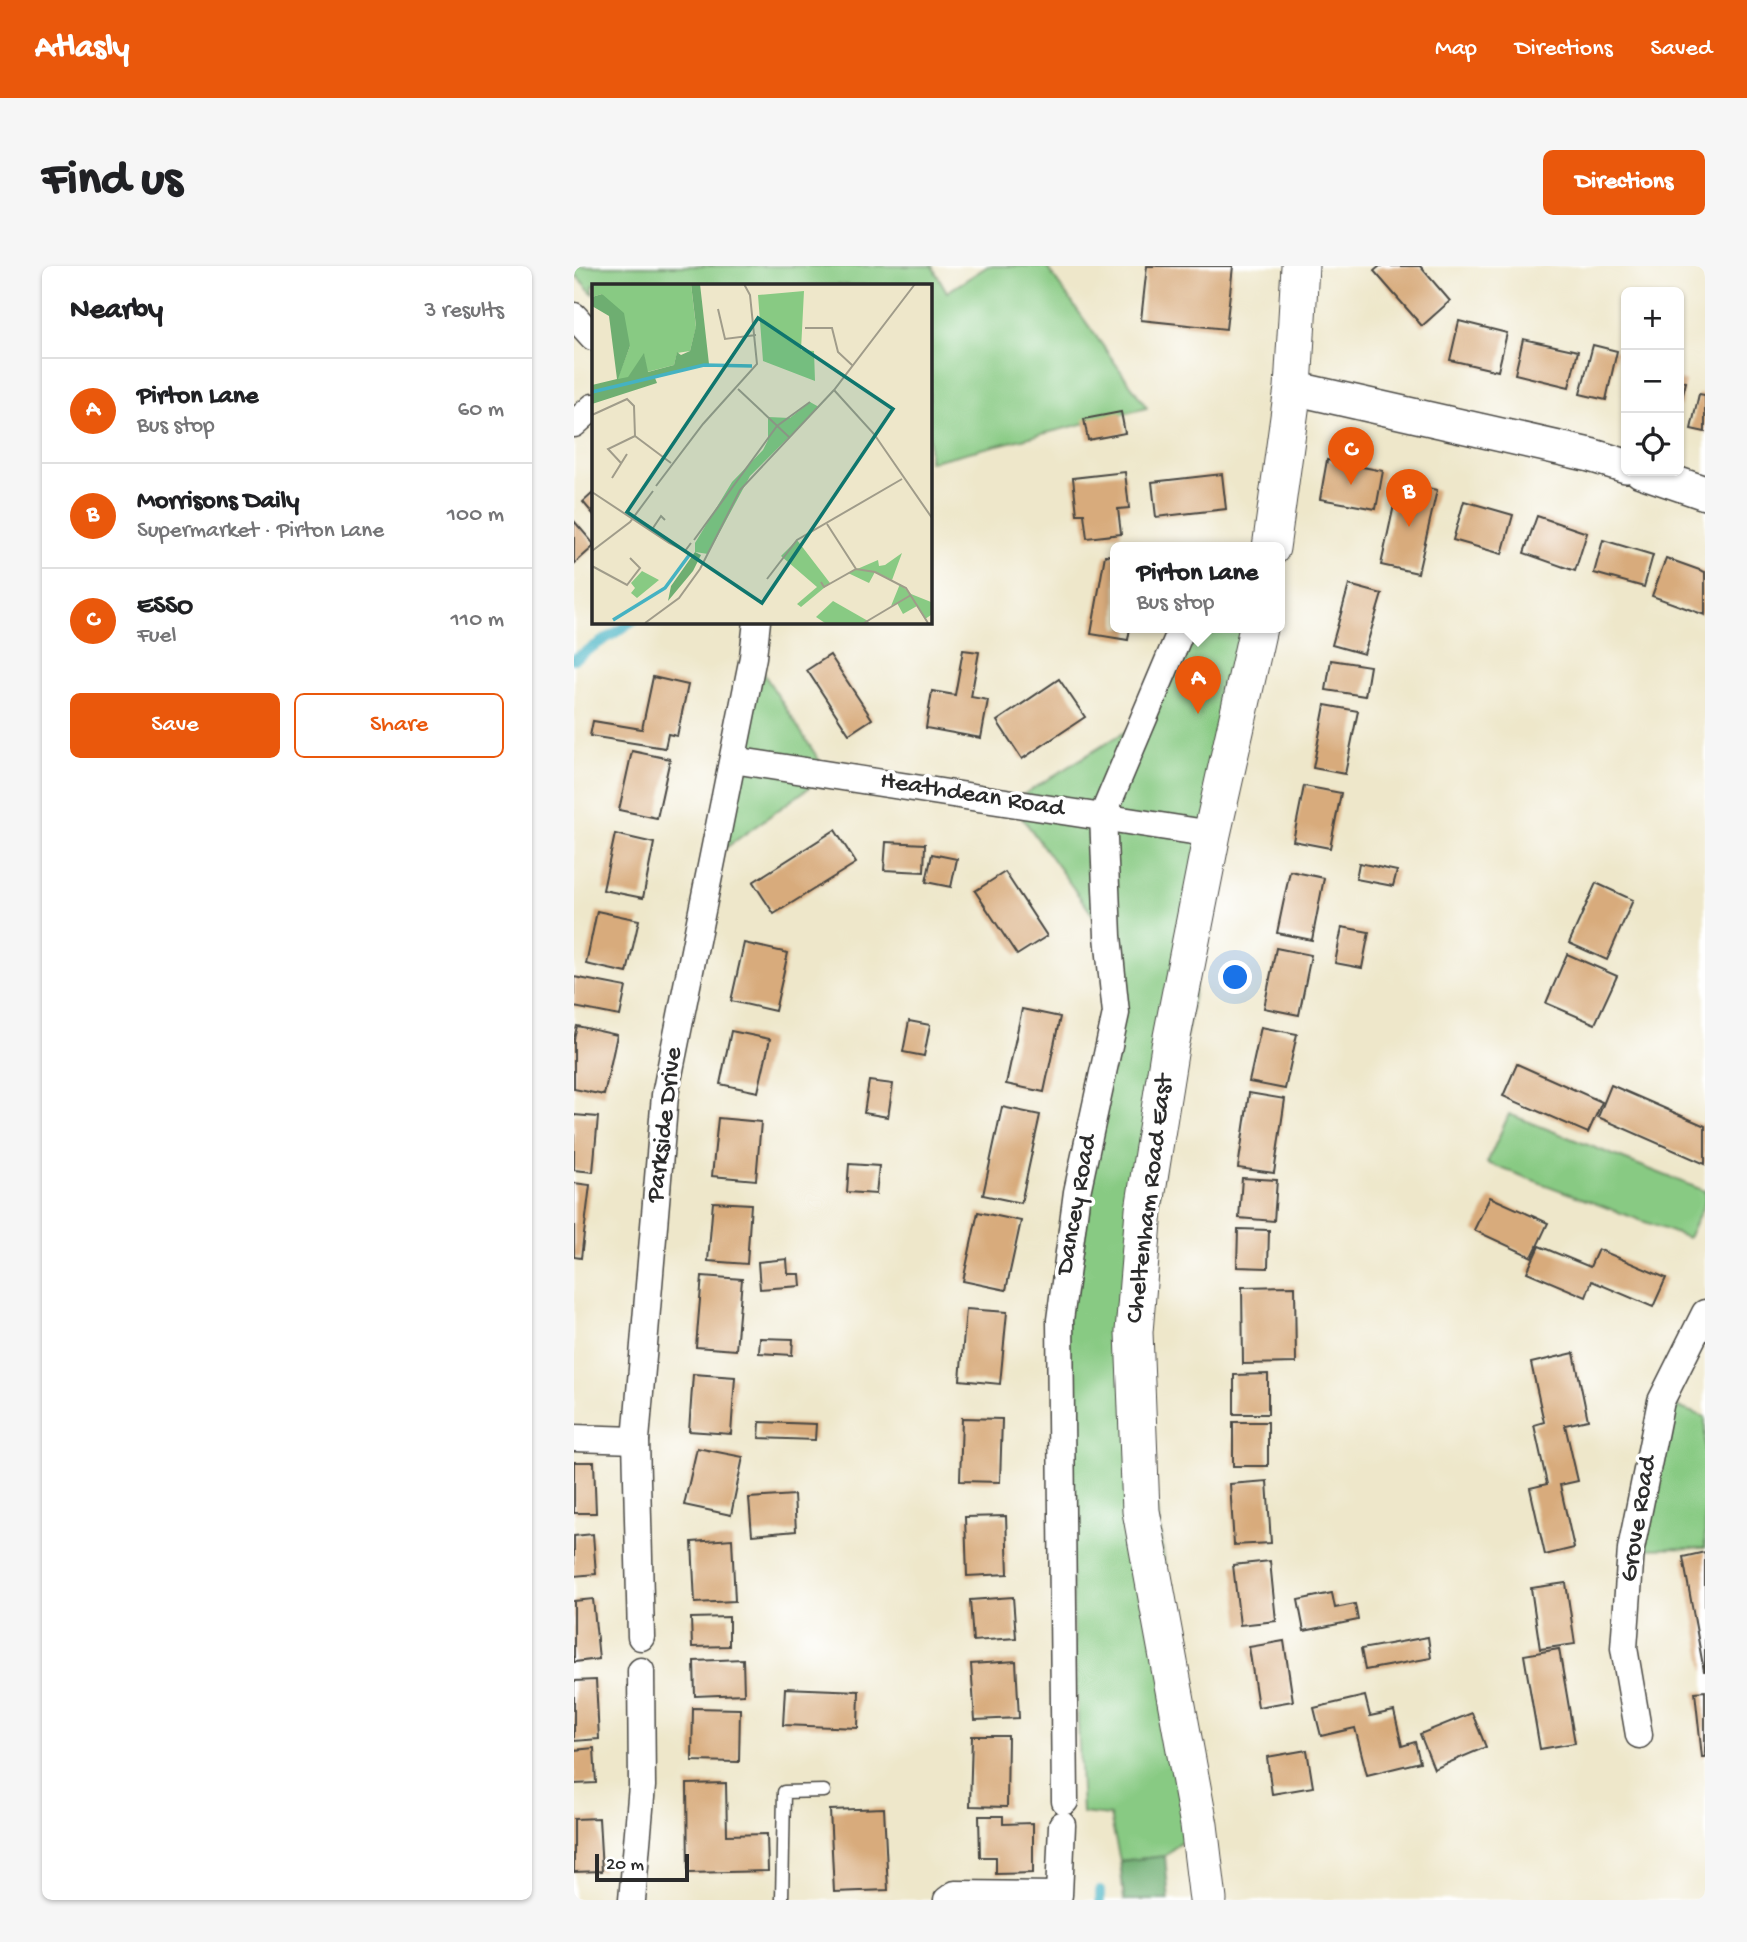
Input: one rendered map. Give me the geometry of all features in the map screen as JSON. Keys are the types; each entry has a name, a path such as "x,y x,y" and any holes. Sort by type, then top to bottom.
{"main road":[{"path":"1272,542 1293,388 1300,266"},
{"name":"Cheltenham Road East","path":"1208,1900 1197,1812 1141,1511 1134,1332 1144,1210 1170,1047 1212,834 1257,633"}],"street":[{"path":"574,316 592,336"},
{"path":"1293,388 1590,455 1621,464"},
{"path":"574,424 592,408"},
{"path":"1656,476 1705,493"},
{"name":"Parkside Drive","path":"641,1637 636,1440 666,1094 753,657 757,623"},
{"name":"Dancey Road","path":"947,1900 955,1894 1059,1895 1063,1813 1060,1320 1077,1192 1116,1013 1108,936 1103,816 1180,633"},
{"name":"Heathdean Road","path":"733,760 1212,834"},
{"name":"Grove Road","path":"1639,1735 1624,1648 1631,1549 1661,1401 1705,1313"},
{"path":"574,1438 636,1440"},
{"path":"632,1900 642,1786 641,1671"}],"lane":[{"path":"782,1900 784,1792 824,1791"}],"green space":[{"path":"574,266 932,266 947,292 988,266 1046,266 1147,408 931,462 931,284 592,284 592,293 574,273"},
{"path":"1180,633 1257,633 1134,1332 1199,1825 1165,1856 1120,1861 1110,1816 1082,1813 1060,1320 1116,1013 1108,936 1011,802 1144,720"},
{"path":"753,657 828,774 713,857"},
{"path":"1509,1114 1705,1191 1705,1202 1688,1238 1487,1163"},
{"path":"1661,1401 1705,1417 1705,1548 1631,1549"},
{"path":"1165,1856 1169,1900 1124,1900 1120,1861"}],"building":[{"path":"1147,266 1233,266 1226,329 1141,320"},
{"path":"1380,266 1420,266 1450,301 1422,326 1374,271"},
{"path":"1459,321 1507,333 1498,371 1450,360"},
{"path":"1523,339 1578,351 1569,387 1515,374"},
{"path":"1593,345 1617,351 1606,400 1580,394"},
{"path":"1699,394 1705,395 1705,432 1691,429"},
{"path":"1121,412 1125,433 1088,440 1084,419"},
{"path":"1327,460 1383,471 1376,509 1320,499"},
{"path":"1125,472 1129,508 1118,509 1121,534 1087,538 1084,514 1077,514 1073,478"},
{"path":"1222,474 1226,509 1156,517 1152,482"},
{"path":"1399,482 1437,490 1418,573 1381,565"},
{"path":"592,494 592,513 583,502"},
{"path":"1464,501 1513,515 1502,554 1453,540"},
{"path":"1537,516 1587,533 1575,571 1524,553"},
{"path":"574,521 592,542 592,548 574,564"},
{"path":"1603,540 1653,555 1644,587 1594,573"},
{"path":"1105,555 1110,555 1110,633 1129,633 1128,640 1091,634"},
{"path":"1666,558 1705,572 1705,615 1652,596"},
{"path":"1349,585 1382,594 1364,654 1332,645"},
{"path":"963,650 979,652 971,697 988,700 981,738 926,728 932,691 955,695"},
{"path":"830,655 872,719 849,734 807,670"},
{"path":"1331,660 1370,666 1365,696 1326,690"},
{"path":"653,677 688,685 677,736 668,734 665,748 590,736 593,721 642,729"},
{"path":"1059,679 1085,717 1022,759 997,721"},
{"path":"1325,705 1358,711 1345,774 1313,768"},
{"path":"632,751 670,759 657,818 619,810"},
{"path":"1304,786 1341,793 1330,848 1293,841"},
{"path":"835,830 856,863 774,914 753,882"},
{"path":"615,834 654,843 643,898 603,890"},
{"path":"886,842 925,844 924,872 884,870"},
{"path":"932,854 957,859 951,887 926,882"},
{"path":"1359,863 1397,871 1393,886 1356,879"},
{"path":"1290,871 1324,878 1312,940 1277,933"},
{"path":"1005,872 1047,936 1017,955 975,891"},
{"path":"1596,883 1633,900 1607,960 1569,943"},
{"path":"597,911 639,920 627,973 586,964"},
{"path":"1342,927 1369,932 1362,968 1335,963"},
{"path":"744,943 788,953 775,1011 731,1001"},
{"path":"1276,948 1311,955 1299,1015 1264,1008"},
{"path":"1567,954 1617,976 1595,1024 1546,1003"},
{"path":"574,977 626,987 620,1016 574,1007"},
{"path":"1022,1009 1060,1017 1044,1092 1006,1084"},
{"path":"909,1021 930,1025 924,1056 903,1052"},
{"path":"577,1026 617,1035 604,1095 574,1089 574,1039"},
{"path":"1261,1027 1297,1034 1285,1089 1249,1082"},
{"path":"731,1031 770,1039 758,1092 720,1084"},
{"path":"1517,1064 1602,1102 1588,1133 1503,1096"},
{"path":"869,1081 893,1084 888,1117 864,1113"},
{"path":"1611,1085 1705,1126 1705,1164 1598,1117"},
{"path":"1249,1093 1285,1099 1274,1173 1238,1168"},
{"path":"1002,1107 1040,1115 1021,1203 983,1195"},
{"path":"574,1115 598,1117 593,1172 574,1170"},
{"path":"718,1118 761,1122 756,1180 712,1176"},
{"path":"849,1164 879,1166 876,1194 847,1192"},
{"path":"1242,1178 1277,1180 1274,1221 1239,1218"},
{"path":"574,1183 590,1185 581,1258 574,1257"},
{"path":"1490,1197 1548,1223 1532,1257 1474,1230"},
{"path":"713,1202 751,1204 747,1264 708,1261"},
{"path":"978,1212 1021,1221 1006,1290 963,1281"},
{"path":"1238,1229 1269,1230 1268,1268 1237,1267"},
{"path":"1539,1246 1590,1267 1598,1249 1666,1278 1653,1307 1592,1281 1586,1297 1527,1272"},
{"path":"787,1259 788,1274 800,1274 801,1286 760,1289 758,1262"},
{"path":"702,1276 742,1279 736,1350 696,1347"},
{"path":"1295,1286 1296,1363 1243,1364 1242,1287"},
{"path":"966,1309 1007,1312 1000,1384 960,1380"},
{"path":"760,1338 793,1339 792,1355 759,1353"},
{"path":"1574,1353 1588,1420 1565,1425 1578,1481 1560,1485 1574,1548 1545,1555 1530,1488 1547,1484 1534,1425 1544,1422 1531,1363"},
{"path":"693,1374 735,1377 731,1434 689,1431"},
{"path":"1268,1374 1268,1414 1234,1414 1234,1375"},
{"path":"962,1418 1002,1419 1000,1482 960,1481"},
{"path":"760,1422 816,1424 815,1440 759,1438"},
{"path":"1233,1422 1268,1422 1268,1466 1233,1466"},
{"path":"697,1448 743,1457 731,1515 684,1505"},
{"path":"574,1462 594,1462 596,1513 574,1513"},
{"path":"1267,1481 1271,1543 1234,1545 1230,1484"},
{"path":"794,1495 796,1531 752,1535 749,1498"},
{"path":"1006,1516 1008,1574 967,1576 965,1517"},
{"path":"593,1534 596,1574 574,1576 574,1536"},
{"path":"732,1539 735,1601 695,1603 692,1542"},
{"path":"1705,1552 1705,1671 1704,1671 1683,1557"},
{"path":"1270,1561 1276,1621 1240,1625 1233,1565"},
{"path":"1566,1583 1575,1644 1540,1649 1531,1588"},
{"path":"1332,1593 1335,1608 1355,1604 1358,1620 1304,1631 1298,1600"},
{"path":"1013,1597 1016,1638 973,1641 970,1600"},
{"path":"593,1599 599,1659 574,1662 574,1601"},
{"path":"729,1617 729,1646 692,1647 691,1618"},
{"path":"1428,1637 1431,1658 1365,1670 1361,1649"},
{"path":"1284,1641 1293,1701 1258,1707 1249,1647"},
{"path":"1559,1649 1575,1743 1540,1749 1524,1655"},
{"path":"743,1659 744,1694 695,1696 694,1661"},
{"path":"1016,1661 1019,1718 975,1720 971,1664"},
{"path":"596,1680 599,1739 574,1741 574,1681"},
{"path":"785,1688 859,1691 858,1728 783,1725"},
{"path":"1705,1691 1705,1757 1702,1757 1695,1692"},
{"path":"1365,1696 1370,1716 1394,1711 1402,1746 1415,1742 1420,1762 1367,1775 1355,1728 1321,1736 1314,1708"},
{"path":"693,1708 740,1709 739,1762 692,1761"},
{"path":"1472,1713 1486,1747 1434,1769 1420,1734"},
{"path":"972,1736 1008,1736 1007,1807 970,1806"},
{"path":"594,1748 596,1783 574,1784 574,1750"},
{"path":"1307,1750 1313,1787 1272,1794 1267,1757"},
{"path":"726,1783 727,1835 767,1834 768,1871 688,1873 687,1784"},
{"path":"884,1808 888,1890 834,1892 830,1810"},
{"path":"979,1816 1003,1816 1003,1824 1033,1823 1033,1873 996,1874 996,1857 980,1857"},
{"path":"599,1818 602,1871 574,1872 574,1819"}],"waterway":[{"path":"574,659 631,623"},
{"path":"1100,1891 1100,1900"}],"place":[{"name":"ESSO","path":"1351,485"},
{"name":"Morrisons Daily","path":"1409,527"},
{"name":"Pirton Lane","path":"1198,714"}]}
